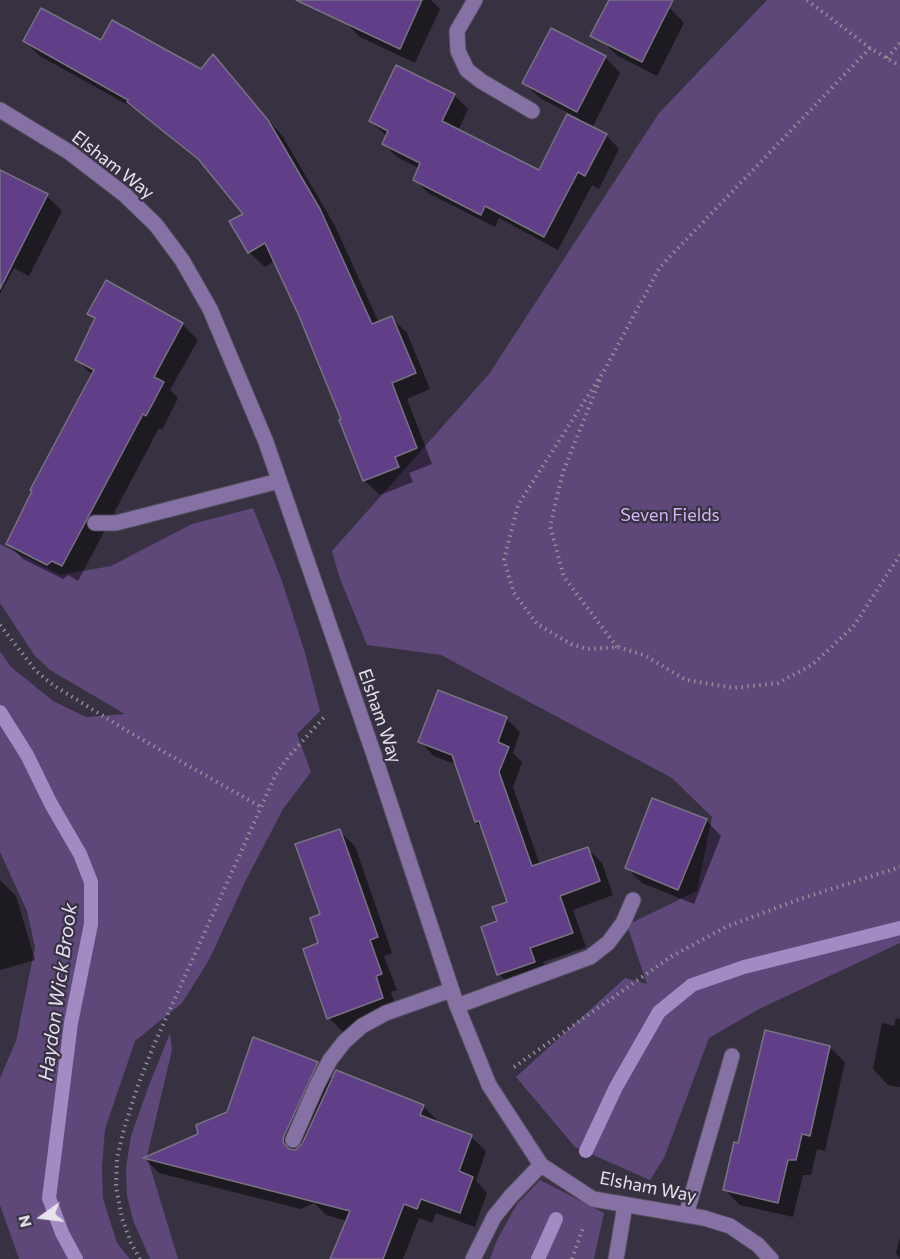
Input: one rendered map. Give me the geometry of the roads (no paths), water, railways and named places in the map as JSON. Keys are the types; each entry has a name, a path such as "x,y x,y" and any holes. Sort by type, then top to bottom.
{"street":[{"path":"475,0 457,31 458,51 467,69 482,81 532,111"},
{"name":"Elsham Way","path":"0,110 69,152 125,195 156,225 182,260 210,309 254,412 279,481 373,752 457,1006 489,1085 541,1166 593,1199 704,1218 730,1226 758,1245 771,1259"},
{"path":"95,523 116,523 279,481"},
{"path":"457,1006 590,957 608,943 623,923 633,900"},
{"path":"293,1140 330,1060 344,1042 362,1026 386,1013 451,990"},
{"path":"686,1215 732,1056"},
{"path":"473,1259 494,1217 541,1166"},
{"path":"616,1259 626,1204"}],"waterway":[{"name":"Haydon Wick Brook","path":"0,712 27,755 51,804 80,854 91,882 91,924 71,1023 49,1198 62,1233 76,1259"},
{"path":"586,1151 616,1087 659,1012 692,985 744,967 900,928"},
{"path":"538,1259 556,1219"}],"park label":[{"name":"Seven Fields","path":"670,515"}]}
